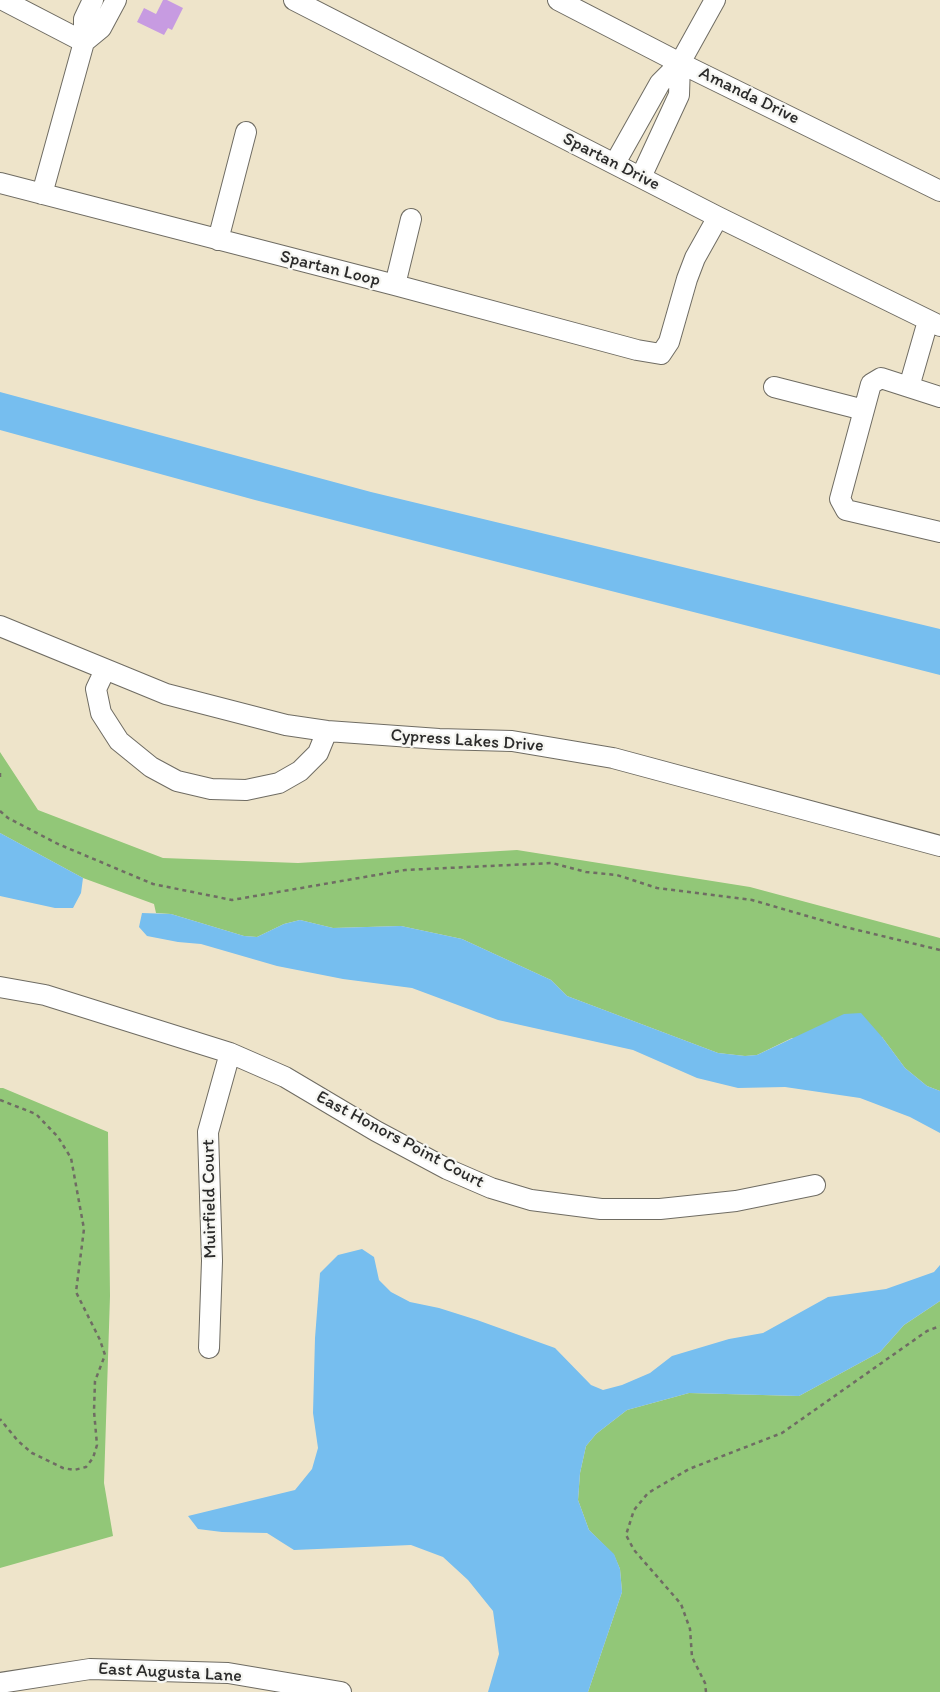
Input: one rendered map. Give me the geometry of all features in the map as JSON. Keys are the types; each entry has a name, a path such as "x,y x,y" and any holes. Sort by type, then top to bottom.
{"street":[{"path":"3,0 84,42"},
{"path":"42,194 84,42 84,19 93,0"},
{"path":"84,42 101,28 116,0"},
{"name":"Spartan Drive","path":"294,0 718,217 934,324 909,387"},
{"name":"Amanda Drive","path":"558,0 680,63 940,191"},
{"path":"615,163 660,82 680,63 715,0"},
{"path":"641,177 679,95 680,63"},
{"path":"218,240 246,132"},
{"name":"Spartan Loop","path":"0,183 395,285 637,350 661,354 669,342 695,258 718,217"},
{"path":"395,285 411,219"},
{"path":"940,396 881,378 871,384 840,499 846,510 940,532"},
{"path":"774,387 864,410"},
{"name":"Cypress Lakes Drive","path":"0,626 166,694 286,725 326,731 439,739 512,740 613,758 940,846"},
{"path":"105,670 96,689 101,713 118,740 151,767 178,780 211,788 246,790 279,783 300,771 318,753 326,731"},
{"name":"East Honors Point Court","path":"0,987 45,995 230,1053 285,1076 376,1131 447,1169 491,1188 531,1200 601,1209 660,1209 736,1201 815,1185"},
{"name":"Muirfield Court","path":"209,1348 212,1261 208,1132 230,1053"},
{"name":"East Augusta Lane","path":"0,1683 100,1669 228,1673 341,1692"}],"path":[{"path":"0,773 0,781"},
{"path":"0,811 8,818 58,844 153,884 232,900 405,870 552,863 586,872 617,875 657,888 752,900 845,927 940,950"},
{"path":"0,1100 36,1114 58,1138 71,1158 84,1229 76,1292 100,1340 105,1355 95,1381 94,1411 97,1445 93,1458 86,1467 74,1470 63,1468 32,1453 18,1441 0,1419"},
{"path":"706,1692 705,1683 692,1657 690,1629 681,1604 634,1550 626,1535 634,1510 648,1493 689,1469 782,1433 927,1331 940,1326"}],"green space":[{"path":"0,752 38,810 163,858 298,863 517,850 750,887 940,938 940,1091 927,1086 905,1068 882,1037 792,1038 757,1055 745,1056 718,1053 567,996 551,980 462,939 401,926 333,928 300,920 284,924 257,937 244,936 171,914 156,913 154,904 83,878 0,833"},
{"path":"0,1088 108,1132 110,1296 104,1483 113,1536 0,1568"},
{"path":"940,1301 940,1692 588,1692 622,1592 620,1569 614,1555 589,1530 578,1500 580,1473 586,1446 596,1434 627,1410 689,1393 799,1396 880,1352 904,1325"}],"water":[{"path":"0,392 371,492 940,629 940,675 255,500 0,430"},
{"path":"0,833 83,878 81,893 73,908 55,908 0,896"},
{"path":"142,913 171,914 244,936 257,937 284,924 300,920 333,928 401,926 462,939 551,980 567,996 718,1053 745,1056 757,1055 844,1014 861,1013 905,1068 927,1086 940,1091 940,1133 910,1117 860,1098 785,1087 738,1088 697,1078 633,1050 498,1020 412,988 343,979 277,966 201,944 147,936 139,927"},
{"path":"362,1249 374,1257 379,1280 391,1292 410,1302 439,1308 477,1320 555,1348 591,1385 603,1390 622,1385 650,1373 672,1356 729,1339 763,1333 828,1297 886,1289 934,1272 940,1265 940,1301 904,1325 880,1352 799,1396 689,1393 627,1410 596,1434 586,1446 580,1473 578,1500 589,1530 614,1554 620,1569 622,1592 588,1692 488,1692 499,1654 493,1611 468,1580 443,1557 411,1545 294,1550 267,1533 222,1532 198,1529 188,1516 295,1490 312,1469 318,1448 313,1413 315,1338 320,1273 338,1255"}],"building":[{"path":"163,0 183,8 172,30 168,28 164,35 137,22 144,8 156,14"}]}
